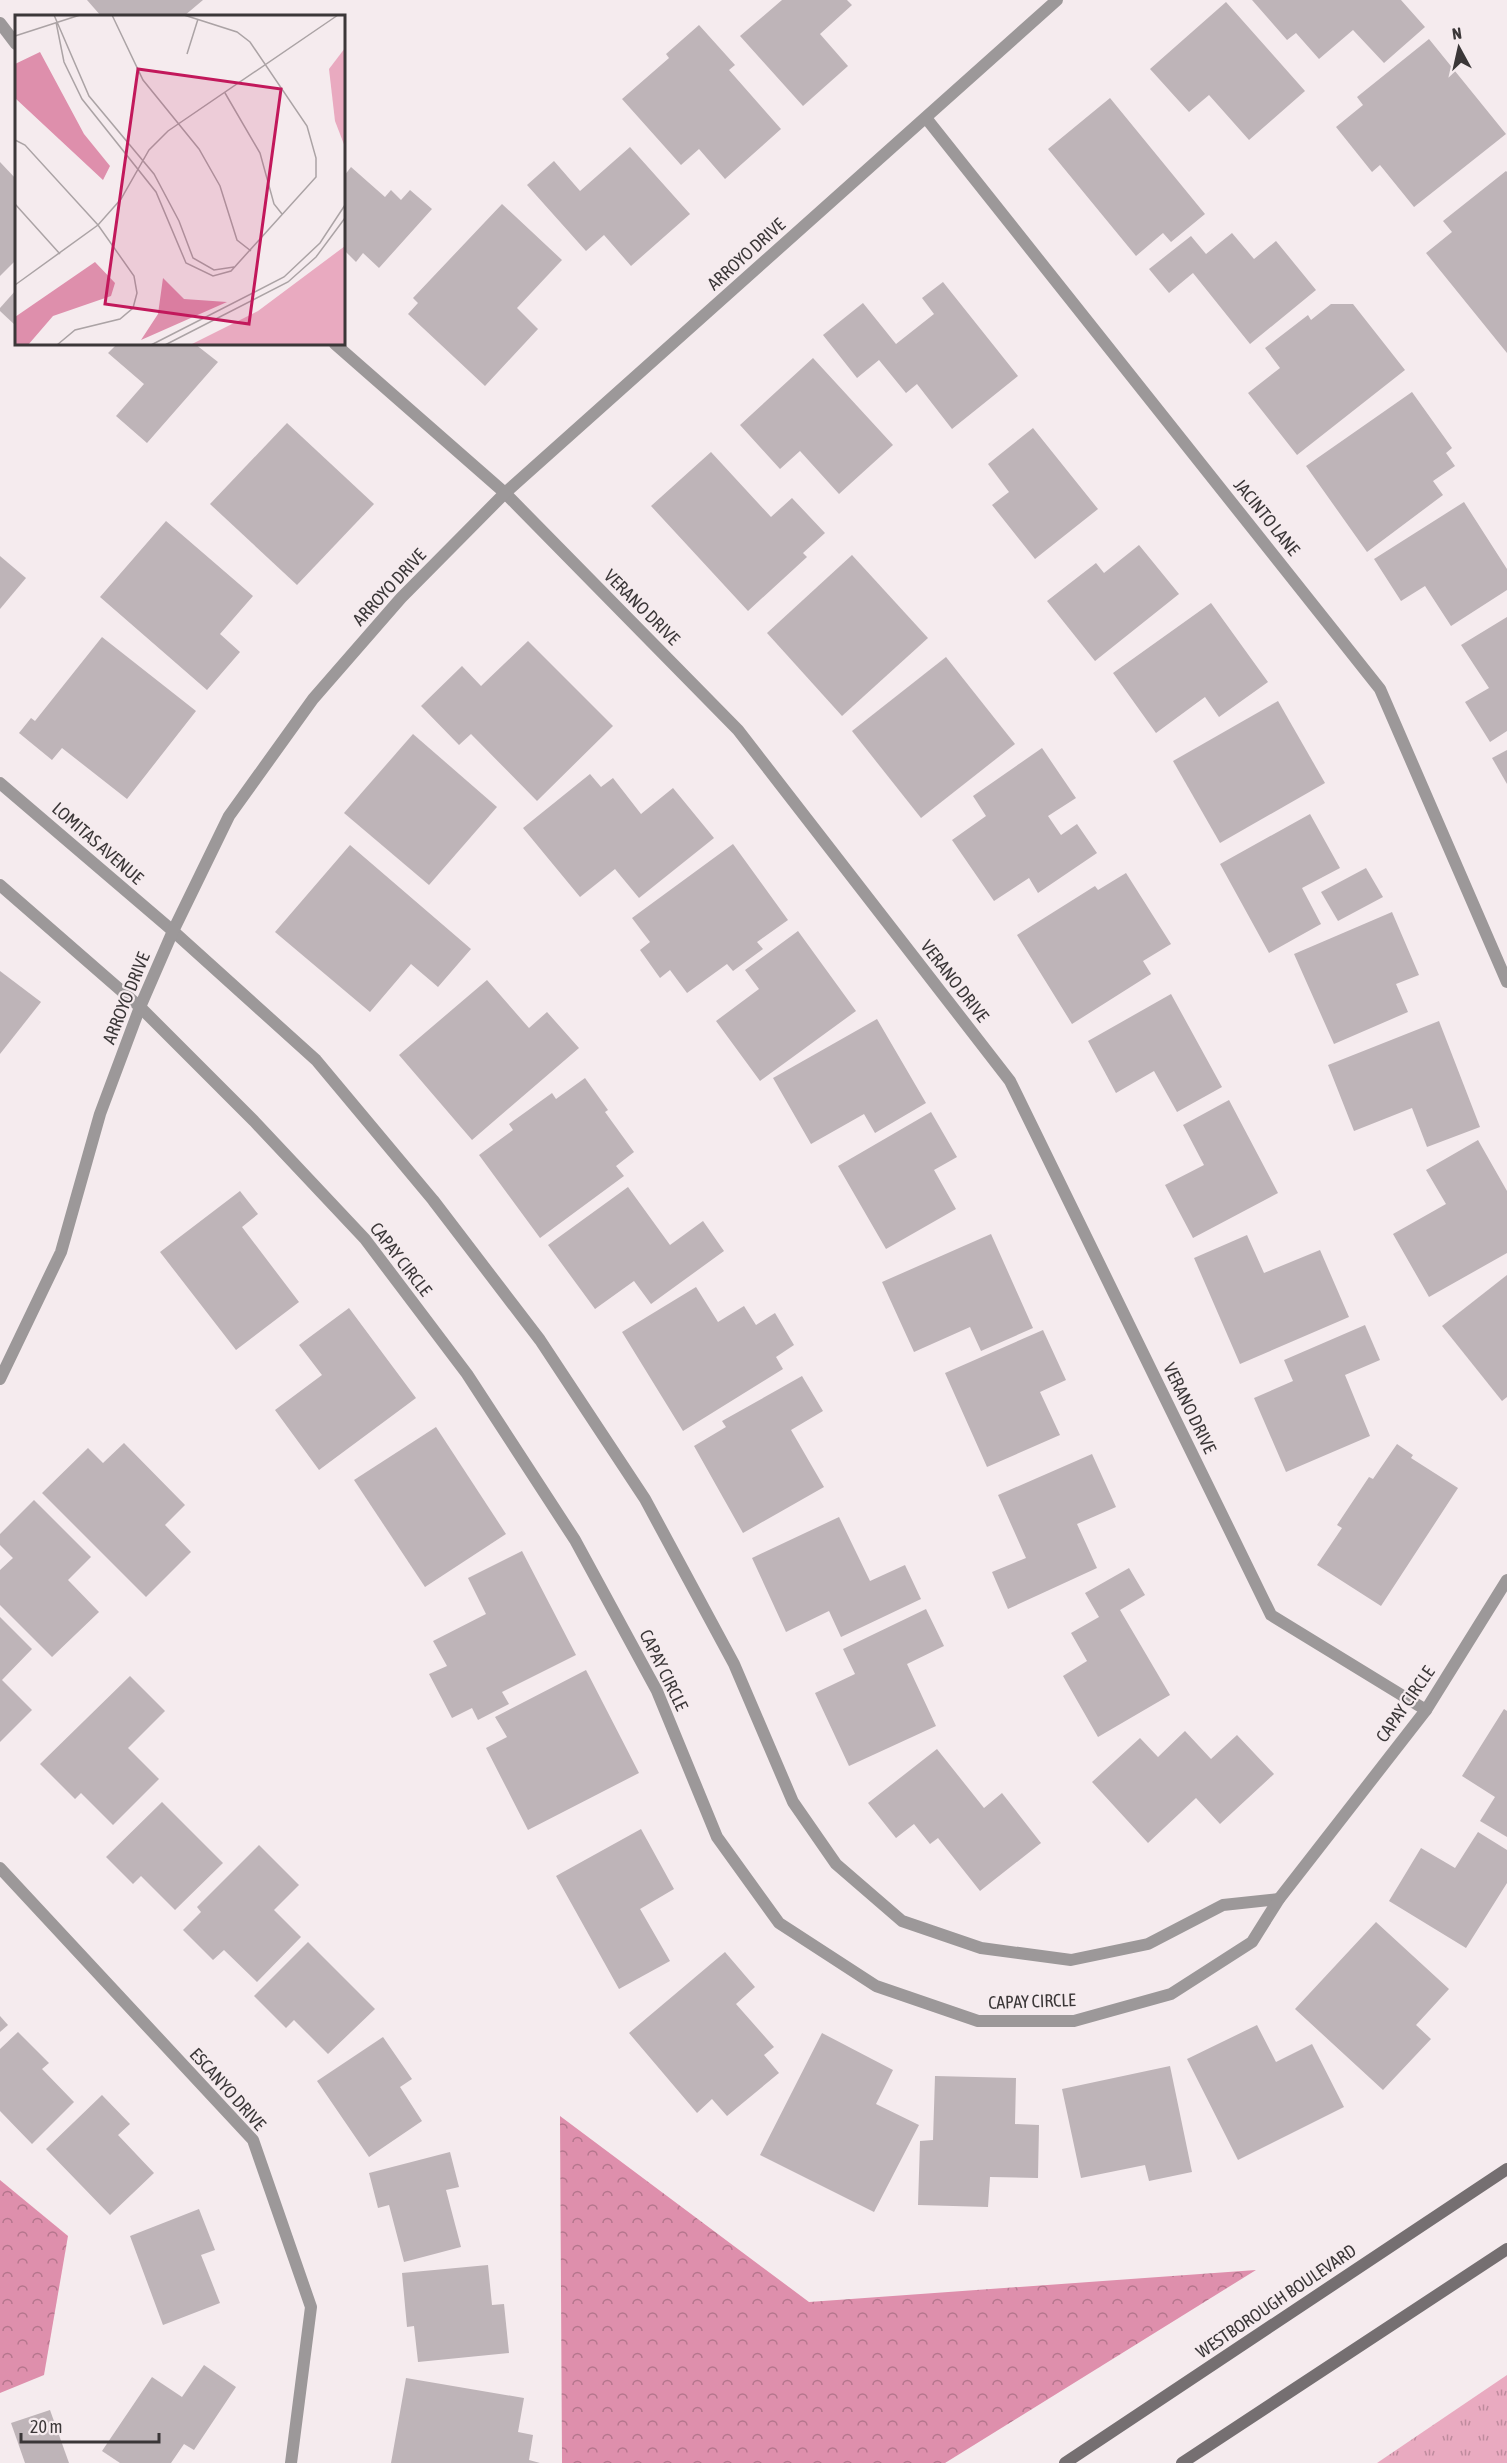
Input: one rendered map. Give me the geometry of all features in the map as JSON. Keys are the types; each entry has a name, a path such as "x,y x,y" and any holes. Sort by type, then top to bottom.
{"main road":[{"name":"WESTBOROUGH BOULEVARD","path":"1065,2463 1507,2169"},
{"path":"1182,2463 1507,2249"}],"street":[{"name":"ARROYO DRIVE","path":"0,1379 61,1252 100,1114 140,1007 173,931 229,816 313,699 401,598 505,493 1056,0"},
{"path":"0,23 15,43"},
{"name":"JACINTO LANE","path":"926,118 1380,689 1507,982"},
{"name":"VERANO DRIVE","path":"336,345 505,493 738,730 1010,1081 1271,1616 1426,1710"},
{"name":"LOMITAS AVENUE","path":"0,783 173,931"},
{"path":"0,885 140,1007"},
{"path":"173,931 316,1060 433,1200 540,1340 645,1499 734,1664 793,1802 836,1864 902,1921 981,1948 1071,1960 1148,1944 1223,1905 1279,1899"},
{"name":"CAPAY CIRCLE","path":"140,1007 254,1121 365,1239 467,1374 575,1540 657,1691 717,1837 779,1923 876,1986 978,2021 1074,2021 1171,1994 1252,1942 1279,1899 1426,1710 1507,1580"},
{"name":"ESCANYO DRIVE","path":"0,1868 253,2140 311,2307 291,2463"}],"green space":[{"path":"560,2116 809,2302 1256,2270 945,2463 562,2463"},
{"path":"0,2180 68,2236 44,2375 0,2393"},
{"path":"1507,2375 1507,2463 1377,2463"}],"building":[{"path":"87,0 203,0 185,15 100,15"},
{"path":"782,0 847,0 852,5 820,34 848,66 803,106 740,36"},
{"path":"1252,0 1401,0 1425,27 1384,63 1353,30 1319,59 1296,33 1287,40"},
{"path":"1226,2 1305,91 1249,140 1209,95 1189,112 1150,69"},
{"path":"699,25 735,65 729,70 781,129 725,179 699,149 681,165 622,99 669,58 666,54"},
{"path":"1429,39 1506,134 1414,207 1380,165 1372,172 1336,127 1363,105 1357,97"},
{"path":"1110,98 1205,214 1171,242 1163,233 1136,256 1048,149"},
{"path":"630,147 690,214 631,266 604,235 586,251 527,185 554,161 580,191"},
{"path":"0,162 15,178 15,261 0,276"},
{"path":"351,167 385,197 391,190 401,200 410,190 432,209 379,268 363,253 356,262 345,251 345,175"},
{"path":"1506,171 1507,353 1426,253 1452,232 1443,221"},
{"path":"502,204 562,260 517,308 538,329 485,386 408,314 418,303 413,298"},
{"path":"1232,233 1254,259 1276,241 1316,290 1250,344 1193,273 1169,293 1149,269 1191,236 1206,254"},
{"path":"943,282 1018,376 952,429 917,384 906,393 879,360 857,378 823,335 863,303 896,344 934,314 922,298"},
{"path":"15,291 15,325 0,311 0,308"},
{"path":"1331,304 1353,304 1405,370 1297,455 1248,393 1280,368 1265,348 1308,315 1311,320"},
{"path":"116,345 196,345 218,362 147,443 116,416 144,384 108,353"},
{"path":"813,358 893,445 839,494 800,451 780,469 740,425"},
{"path":"1412,392 1452,448 1446,453 1455,466 1433,481 1443,495 1367,552 1306,466"},
{"path":"287,423 374,504 297,585 210,504"},
{"path":"1033,428 1098,509 1035,559 992,505 1009,492 988,464"},
{"path":"711,452 771,517 792,498 825,533 803,553 807,557 748,611 651,506"},
{"path":"1464,502 1507,569 1507,590 1451,626 1425,586 1401,601 1374,559"},
{"path":"166,521 253,596 220,634 240,652 207,690 100,597"},
{"path":"1139,545 1179,594 1095,661 1047,601 1096,563 1104,573"},
{"path":"852,555 928,638 842,716 767,633"},
{"path":"0,556 26,578 0,609"},
{"path":"1211,603 1268,682 1219,717 1205,697 1156,733 1113,673"},
{"path":"1507,617 1507,731 1490,742 1465,702 1489,688 1461,645"},
{"path":"102,637 196,711 127,799 62,748 52,760 19,733 31,718 35,721"},
{"path":"528,641 613,726 537,801 471,734 459,745 421,706 462,666 481,686"},
{"path":"946,657 1015,744 921,818 852,731"},
{"path":"1278,701 1325,783 1220,843 1173,761"},
{"path":"413,734 497,807 429,885 344,813"},
{"path":"1042,748 1076,798 1048,816 1061,835 1077,824 1097,853 1038,893 1029,878 994,901 952,840 986,816 973,796"},
{"path":"1507,750 1507,784 1492,758"},
{"path":"590,774 601,787 613,778 641,814 673,788 714,838 639,898 615,869 580,897 523,828"},
{"path":"1310,814 1340,868 1302,888 1321,924 1269,953 1220,864"},
{"path":"733,844 788,920 757,942 763,949 733,971 727,964 687,993 670,970 660,978 640,950 650,942 632,918"},
{"path":"350,845 471,949 438,987 411,964 370,1012 275,932"},
{"path":"1366,868 1383,897 1338,921 1321,892"},
{"path":"1126,873 1171,944 1143,961 1151,974 1072,1024 1017,935 1095,886 1098,890"},
{"path":"1392,912 1419,975 1396,984 1408,1012 1334,1044 1294,954"},
{"path":"798,931 856,1011 760,1081 716,1021 759,989 745,970"},
{"path":"0,971 41,1002 0,1054"},
{"path":"487,980 529,1028 547,1012 579,1048 472,1140 399,1055"},
{"path":"1171,994 1222,1087 1177,1112 1154,1071 1116,1093 1088,1041"},
{"path":"877,1019 926,1103 875,1133 864,1114 811,1144 773,1078"},
{"path":"1439,1021 1480,1127 1427,1147 1412,1108 1354,1131 1328,1065"},
{"path":"585,1078 608,1110 605,1112 634,1152 616,1166 624,1176 540,1238 479,1155 513,1130 509,1124 552,1093 556,1099"},
{"path":"1229,1100 1278,1193 1193,1238 1165,1185 1204,1165 1183,1125"},
{"path":"931,1112 957,1157 934,1170 956,1209 886,1249 838,1166"},
{"path":"1478,1140 1507,1191 1507,1253 1429,1297 1393,1234 1446,1204 1426,1170"},
{"path":"628,1187 670,1245 703,1221 724,1251 651,1304 634,1281 595,1309 548,1245"},
{"path":"240,1191 258,1214 242,1227 299,1302 236,1350 160,1252"},
{"path":"991,1234 1033,1328 981,1351 970,1327 914,1352 882,1282"},
{"path":"1247,1235 1264,1273 1320,1250 1349,1317 1240,1364 1194,1258"},
{"path":"1507,1275 1507,1397 1502,1401 1442,1326"},
{"path":"696,1287 718,1322 744,1306 756,1325 775,1313 794,1345 776,1357 783,1369 683,1431 622,1332"},
{"path":"349,1308 416,1398 319,1470 275,1410 322,1375 299,1345"},
{"path":"1365,1325 1380,1360 1345,1375 1370,1436 1286,1472 1254,1398 1293,1381 1284,1360"},
{"path":"1043,1330 1066,1380 1040,1392 1060,1435 987,1467 945,1373"},
{"path":"802,1376 823,1411 791,1430 824,1487 743,1533 694,1446 726,1427 722,1421"},
{"path":"436,1427 506,1534 425,1587 354,1480"},
{"path":"124,1443 185,1505 165,1525 191,1552 146,1597 42,1493 88,1448 103,1463"},
{"path":"1397,1444 1413,1455 1411,1458 1458,1488 1381,1606 1317,1565 1342,1528 1337,1525 1369,1477 1373,1479"},
{"path":"1092,1454 1116,1507 1077,1524 1097,1568 1008,1609 992,1572 1026,1558 998,1495"},
{"path":"34,1500 91,1557 68,1580 99,1612 52,1657 0,1605 0,1570 13,1558 0,1545 0,1534"},
{"path":"839,1517 870,1581 905,1565 921,1599 841,1637 829,1611 786,1632 752,1558"},
{"path":"522,1551 576,1655 502,1692 509,1704 478,1720 472,1708 452,1718 429,1674 447,1666 433,1641 486,1614 468,1578"},
{"path":"1129,1568 1145,1595 1120,1610 1170,1695 1098,1737 1063,1676 1087,1661 1071,1633 1099,1617 1085,1593"},
{"path":"926,1609 944,1646 907,1664 936,1726 849,1766 815,1693 855,1674 843,1649"},
{"path":"0,1617 32,1649 2,1680 32,1710 0,1742"},
{"path":"586,1670 639,1773 528,1830 486,1748 507,1737 495,1717"},
{"path":"130,1676 165,1711 128,1748 159,1779 113,1825 81,1793 75,1799 40,1764"},
{"path":"1504,1709 1507,1711 1507,1837 1480,1821 1495,1797 1462,1776"},
{"path":"1185,1731 1211,1759 1237,1735 1274,1774 1220,1824 1196,1798 1148,1843 1092,1782 1140,1738 1158,1757"},
{"path":"937,1749 984,1808 1002,1793 1041,1843 980,1891 938,1838 930,1844 914,1824 896,1838 868,1803"},
{"path":"162,1802 223,1863 175,1910 141,1876 133,1884 106,1857"},
{"path":"641,1829 674,1889 640,1909 670,1961 619,1989 556,1876"},
{"path":"1478,1832 1507,1850 1507,1883 1466,1948 1389,1901 1421,1848 1455,1868"},
{"path":"259,1845 299,1885 274,1910 301,1937 257,1982 224,1950 213,1960 183,1930 201,1912 197,1907"},
{"path":"1376,1922 1449,1989 1416,2025 1431,2039 1383,2090 1295,2009"},
{"path":"308,1942 375,2009 328,2054 294,2020 286,2028 254,1996"},
{"path":"725,1952 755,1987 736,2004 774,2047 764,2055 779,2073 727,2116 712,2099 697,2113 629,2033"},
{"path":"0,2016 8,2025 0,2032"},
{"path":"1257,2025 1276,2062 1312,2044 1344,2107 1238,2160 1187,2059"},
{"path":"18,2032 49,2063 42,2069 74,2102 32,2144 0,2111 0,2049"},
{"path":"822,2033 893,2070 876,2104 919,2125 874,2212 760,2155"},
{"path":"383,2037 412,2079 400,2087 422,2121 369,2157 317,2081"},
{"path":"1170,2066 1192,2172 1149,2181 1145,2165 1081,2178 1062,2089"},
{"path":"935,2076 1016,2078 1015,2124 1039,2125 1038,2178 990,2177 988,2207 918,2205 920,2141 933,2140"},
{"path":"102,2095 130,2124 118,2135 154,2173 110,2215 46,2149"},
{"path":"450,2152 459,2187 446,2190 461,2247 404,2262 389,2205 378,2208 369,2173"},
{"path":"199,2209 215,2250 201,2255 220,2303 163,2325 130,2236"},
{"path":"488,2265 492,2305 504,2304 509,2353 418,2362 414,2326 407,2327 402,2273"},
{"path":"204,2365 236,2387 194,2450 184,2444 171,2463 120,2463 102,2451 152,2377 182,2397"},
{"path":"406,2378 524,2398 518,2432 533,2435 529,2460 540,2463 391,2463"},
{"path":"50,2410 69,2463 25,2463 11,2423"}]}
